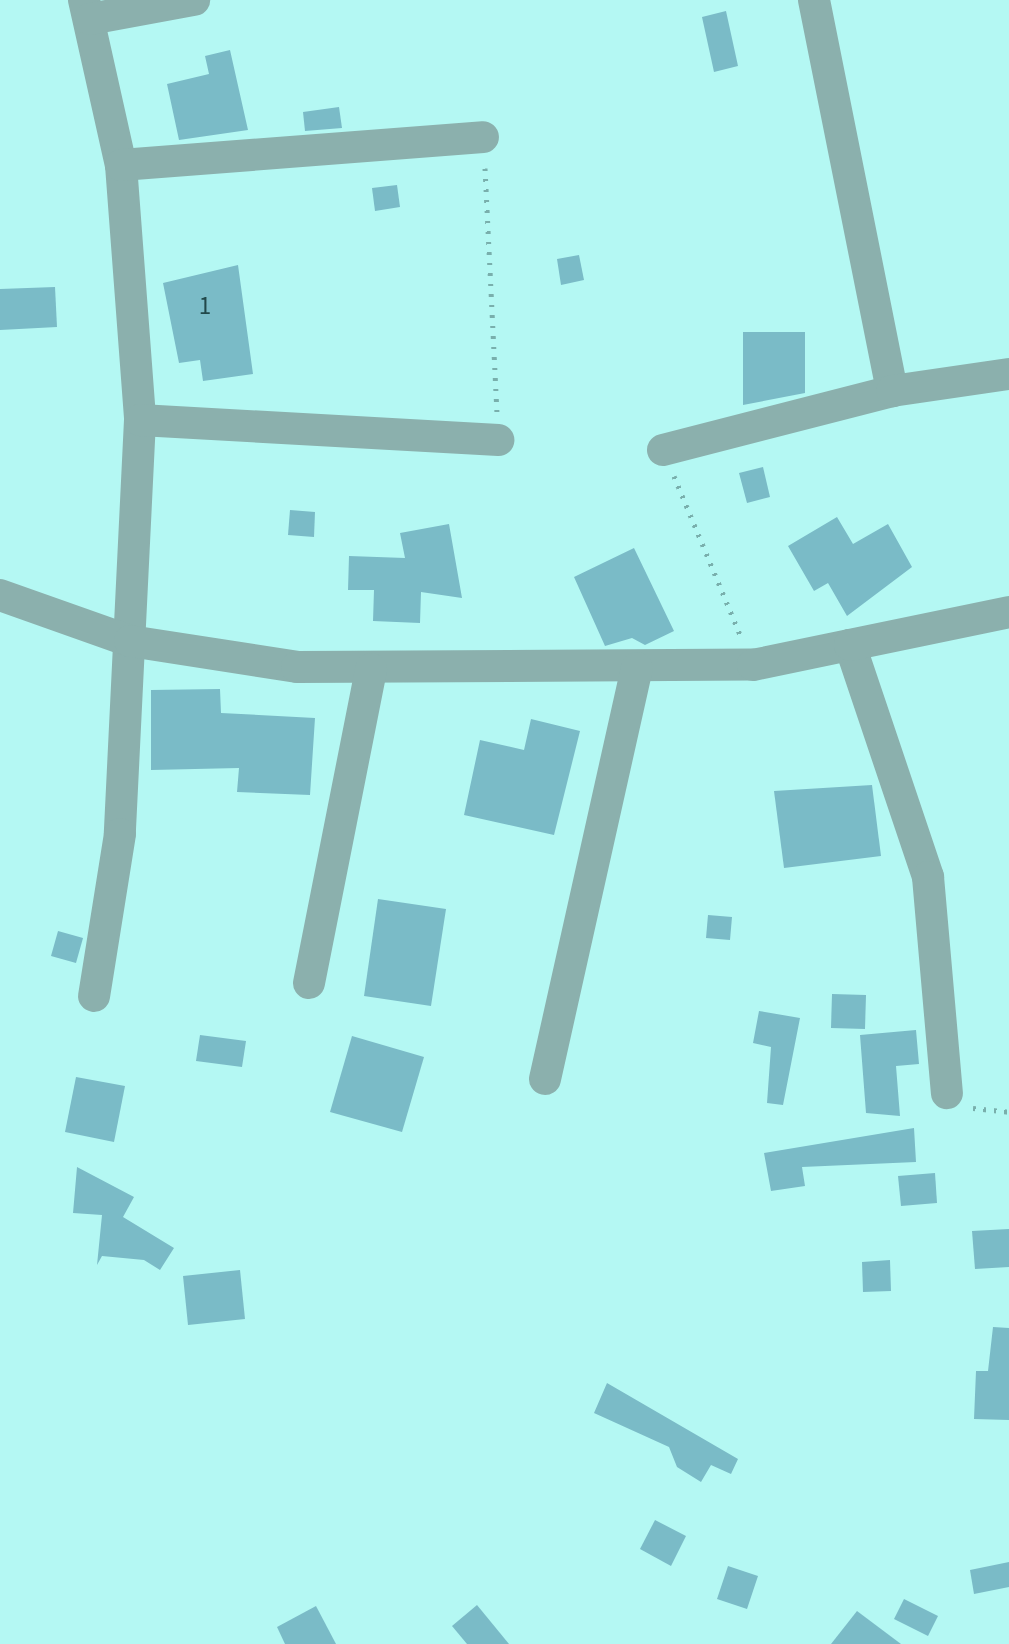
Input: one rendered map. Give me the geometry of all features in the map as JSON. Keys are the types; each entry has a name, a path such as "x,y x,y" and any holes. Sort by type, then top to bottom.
{"street":[{"path":"94,996 120,834 140,420 121,165 87,9 194,0"},
{"path":"814,0 892,391"},
{"path":"121,165 483,137"},
{"path":"663,450 892,391 1009,374"},
{"path":"140,420 498,440"},
{"path":"0,595 130,641 371,669 753,666 1009,612"},
{"path":"850,646 928,878 947,1093"},
{"path":"546,1079 638,668"},
{"path":"309,983 371,669"}],"path":[{"path":"483,137 498,440"},
{"path":"663,450 753,666"}],"building":[{"path":"726,11 738,66 714,72 702,17"},
{"path":"230,50 248,130 179,140 167,84 209,74 205,56"},
{"path":"339,107 342,128 305,131 303,112"},
{"path":"397,185 400,207 375,211 372,188"},
{"path":"579,255 584,280 561,285 557,259"},
{"path":"238,265 253,374 203,381 200,360 179,363 163,283"},
{"path":"55,287 57,327 0,330 0,289"},
{"path":"743,332 805,332 805,393 743,405"},
{"path":"763,467 770,497 747,503 739,473"},
{"path":"290,510 315,512 314,537 288,535"},
{"path":"837,517 853,544 888,524 912,567 847,616 828,583 814,591 788,546"},
{"path":"449,524 462,598 421,592 420,623 373,621 374,590 348,590 349,556 405,558 400,533"},
{"path":"634,548 674,631 645,645 632,638 605,646 574,577"},
{"path":"220,689 221,713 315,718 310,795 237,792 239,768 151,770 151,690"},
{"path":"531,719 580,731 554,835 464,815 480,740 524,750"},
{"path":"872,785 881,856 784,868 774,791"},
{"path":"378,899 446,909 431,1006 364,996"},
{"path":"708,915 732,917 730,940 706,938"},
{"path":"58,931 83,938 76,963 51,956"},
{"path":"832,994 866,995 865,1029 831,1028"},
{"path":"759,1011 800,1018 783,1105 767,1103 771,1047 753,1043"},
{"path":"916,1030 919,1064 896,1066 900,1116 866,1113 860,1035"},
{"path":"200,1035 246,1041 242,1067 196,1061"},
{"path":"352,1036 424,1057 402,1132 330,1112"},
{"path":"76,1077 125,1086 114,1142 65,1132"},
{"path":"914,1128 916,1162 802,1167 805,1186 771,1191 764,1153"},
{"path":"77,1167 134,1197 123,1217 174,1248 160,1270 144,1260 102,1256 97,1265 102,1215 73,1213"},
{"path":"935,1173 937,1203 901,1206 898,1176"},
{"path":"1009,1229 1009,1267 975,1269 972,1231"},
{"path":"890,1260 891,1291 863,1292 862,1262"},
{"path":"240,1270 245,1319 188,1325 183,1276"},
{"path":"993,1327 1009,1328 1009,1420 974,1419 976,1371 988,1371"},
{"path":"607,1383 738,1459 731,1474 711,1465 701,1482 677,1467 669,1447 594,1413"},
{"path":"655,1520 686,1536 671,1566 640,1549"},
{"path":"1009,1562 1009,1587 974,1594 970,1570"},
{"path":"728,1566 758,1576 747,1609 717,1599"},
{"path":"904,1599 938,1616 928,1636 894,1619"},
{"path":"477,1605 509,1644 467,1644 452,1626"},
{"path":"316,1606 336,1644 285,1644 277,1627"},
{"path":"857,1611 901,1644 831,1644"}]}
